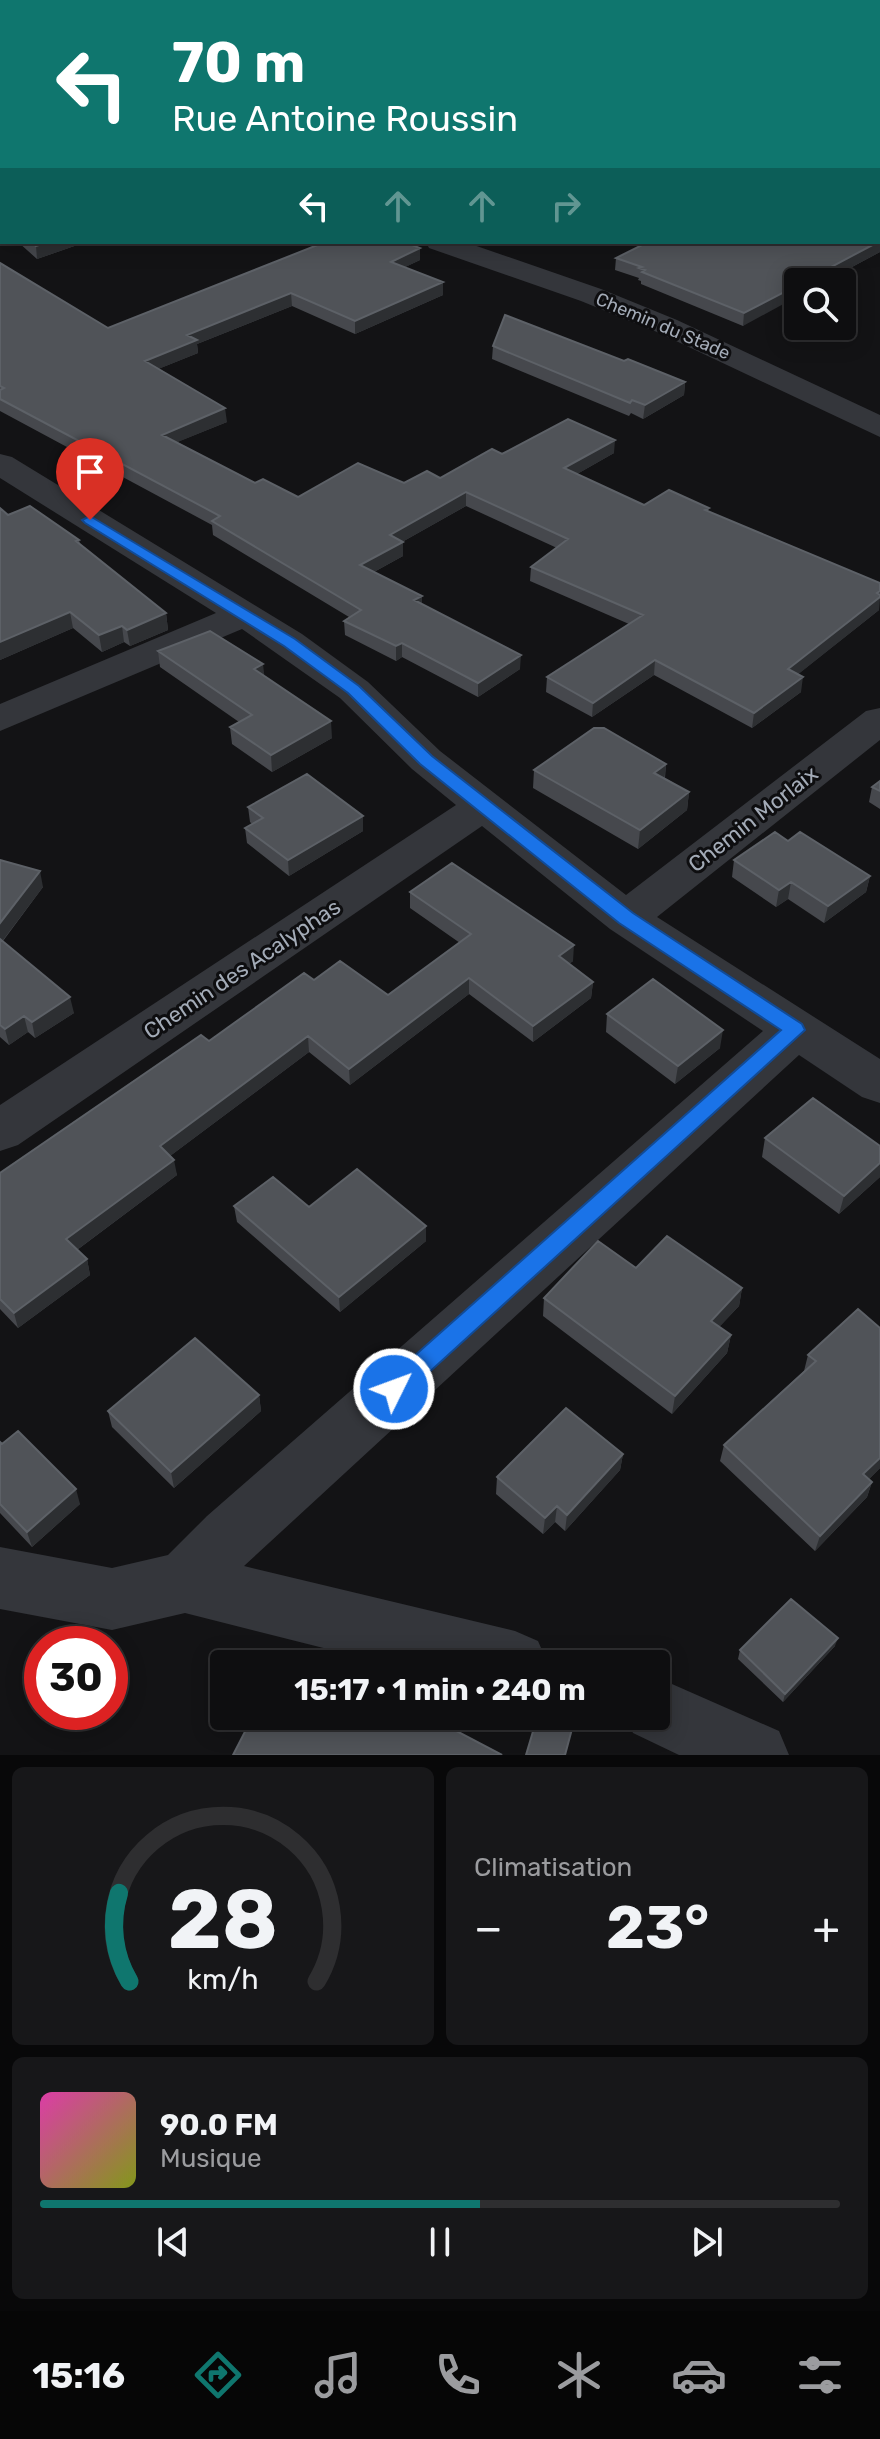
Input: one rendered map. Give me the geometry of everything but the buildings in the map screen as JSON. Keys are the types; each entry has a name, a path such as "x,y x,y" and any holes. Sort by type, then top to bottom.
{"street":[{"name":"Chemin du Stade","path":"445,244 591,295 667,326 880,427"},
{"path":"0,464 289,642 354,690 426,760 626,918 880,1084"},
{"path":"0,503 39,489"},
{"path":"0,719 243,615"},
{"name":"Chemin Morlaix","path":"626,918 880,720"},
{"name":"Chemin des Acalyphas","path":"0,1131 483,806"},
{"path":"185,1582 229,1537 795,1030"},
{"path":"0,1578 112,1599 185,1582 459,1650"},
{"path":"670,1716 755,1755"}],"route":[{"path":"90,520 289,642 354,690 426,760 626,918 795,1030 394,1389"}]}
